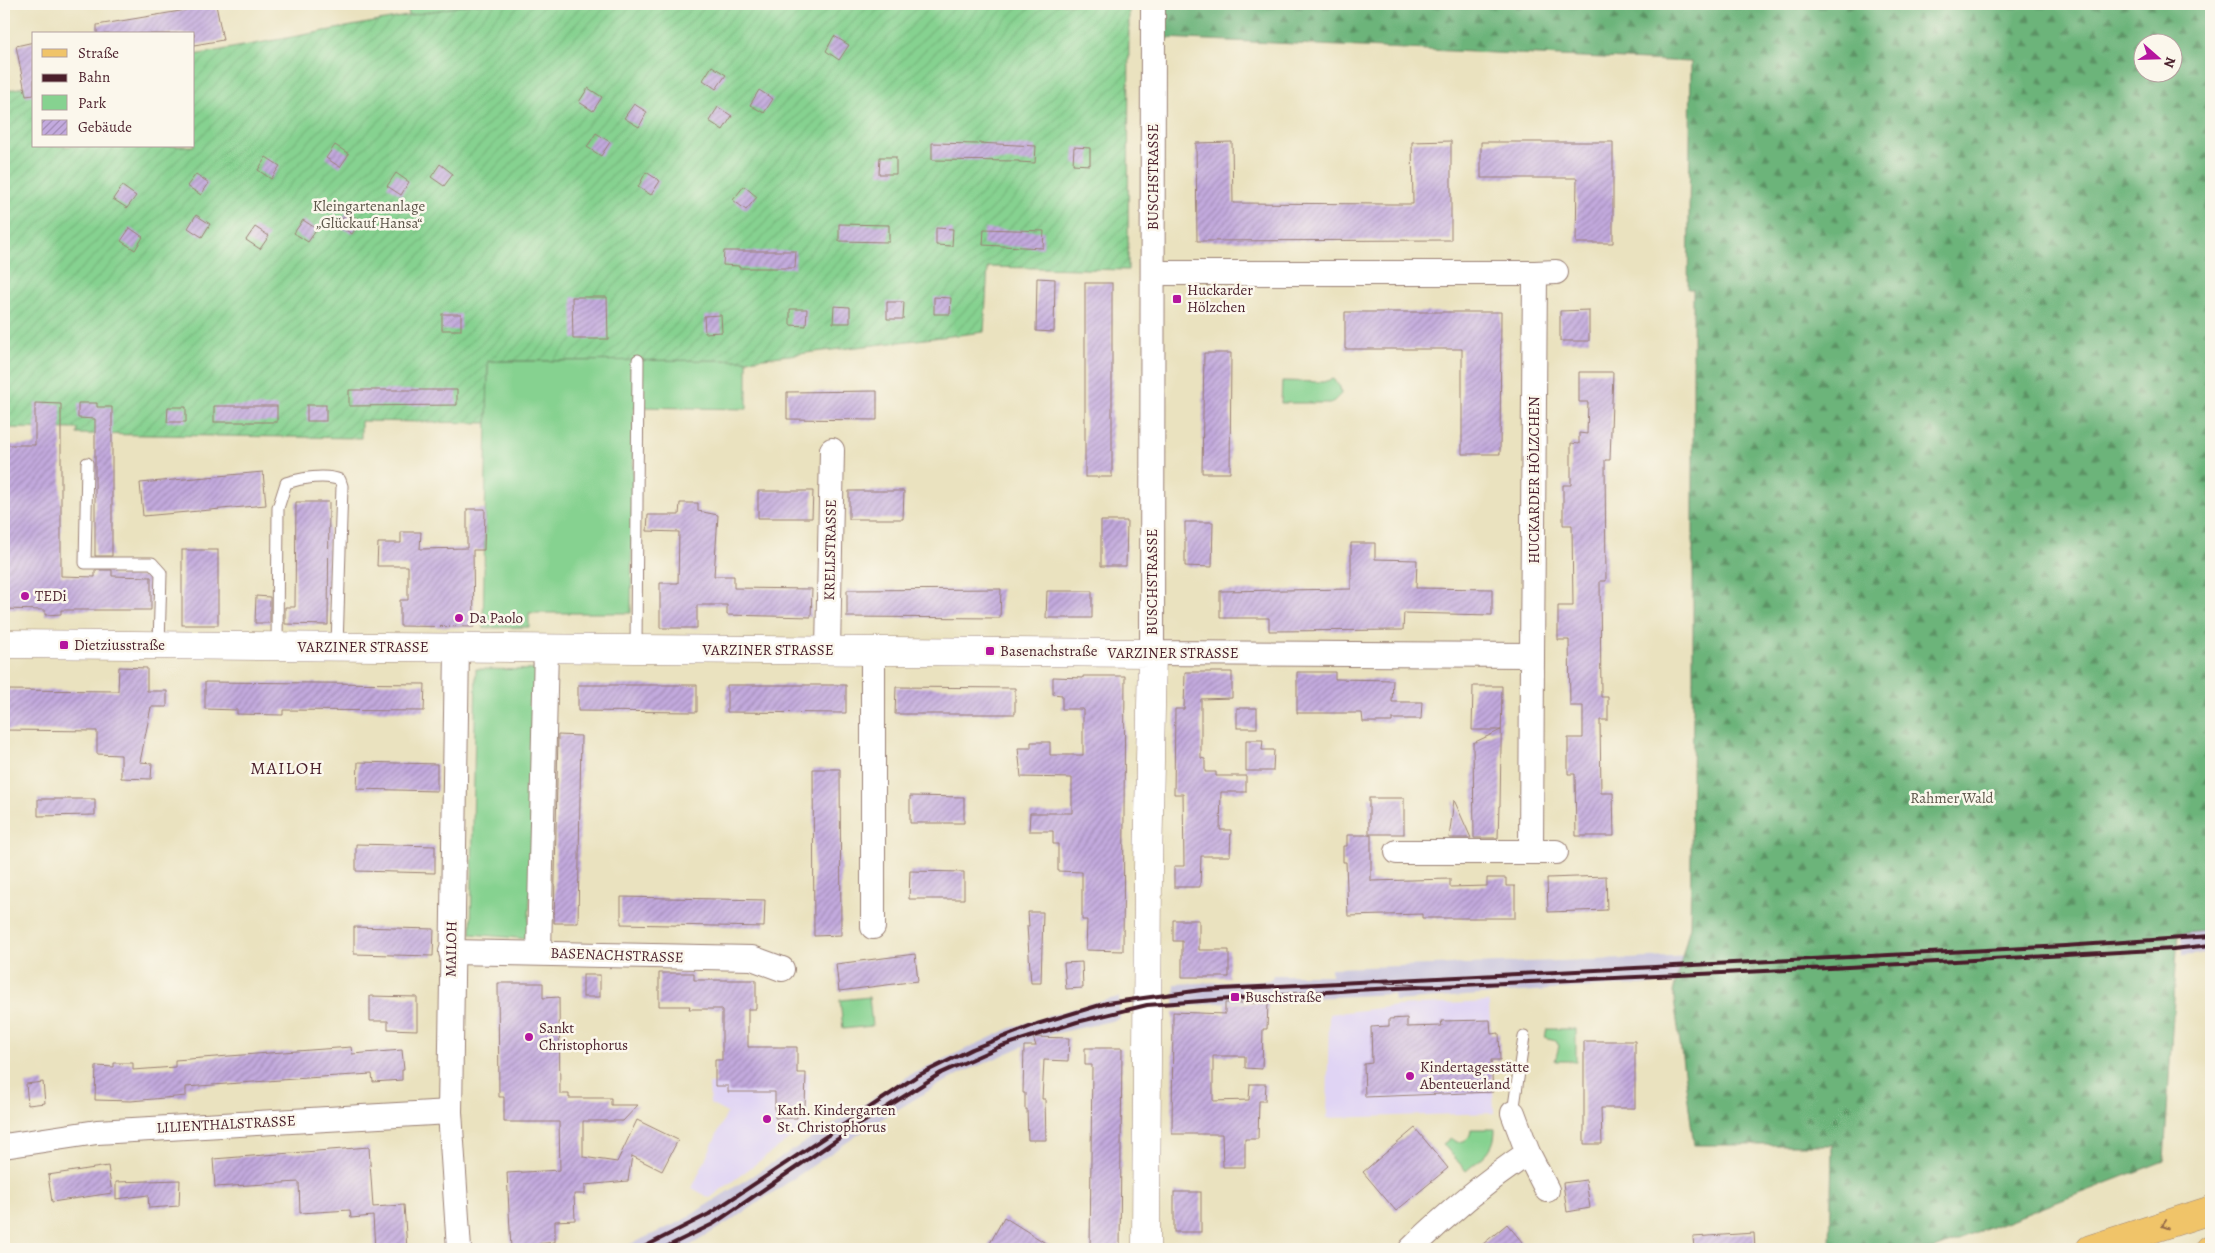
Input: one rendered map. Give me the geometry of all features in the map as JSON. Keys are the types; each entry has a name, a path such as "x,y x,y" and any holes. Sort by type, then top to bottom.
{"main road":[{"path":"2090,1249 2211,1210"}],"street":[{"name":"BUSCHSTRASSE","path":"1146,1249 1148,878 1152,653 1154,4"},
{"name":"HUCKARDER HÖLZCHEN","path":"1153,273 1546,272 1532,655"},
{"name":"KRELLSTRASSE","path":"828,650 832,450"},
{"name":"VARZINER STRASSE","path":"4,644 1532,655"},
{"name":"MAILOH","path":"457,648 450,1112 459,1249"},
{"path":"540,952 546,648"},
{"path":"873,650 873,927"},
{"path":"1532,655 1532,852"},
{"path":"1397,852 1556,852"},
{"name":"BASENACHSTRASSE","path":"451,952 540,952 752,958 782,969"},
{"name":"LILIENTHALSTRASSE","path":"4,1146 97,1132 450,1112"},
{"path":"1513,1113 1528,1153 1547,1190"},
{"path":"1411,1249 1458,1204 1492,1177 1528,1153"}],"lane":[{"path":"636,649 638,360"},
{"path":"87,463 85,563 152,563 161,573 159,646"},
{"path":"278,646 278,508 281,496 286,483 297,480 334,477 340,480 342,486 337,647"},
{"path":"1513,1113 1524,1037"}],"shaded area":[{"path":"2211,930 2211,953 2182,956 2181,934"},
{"path":"1944,944 2003,967 1578,988 1394,1001 1393,994 1213,1003 1174,1008 1175,984 1271,980 1273,975 1331,975 1331,968 1628,959"},
{"path":"1119,997 1120,1019 1049,1035 962,1073 935,1087 880,1120 743,1213 688,1247 682,1249 619,1249 680,1222 910,1075 1011,1028 1085,1005"},
{"name":"Kindertagesstätte Abenteuerland","path":"1489,1002 1494,1113 1327,1118 1329,1014 1397,1006"},
{"name":"Kath. Kindergarten St. Christophorus","path":"748,1047 797,1047 797,1073 809,1073 808,1125 710,1198 692,1188 727,1113 710,1104 709,1084 715,1083 715,1060 728,1060"}],"green space":[{"path":"407,4 465,4 465,5 409,16"},
{"name":"Kleingartenanlage „Glückauf Hansa“","path":"472,4 1129,4 1128,270 988,267 984,332 747,360 488,361 487,423 361,421 361,438 77,434 78,429 4,428 4,91 32,85 32,148 195,148 195,55"},
{"name":"Rahmer Wald","path":"1164,4 2211,4 2211,930 2178,934 2164,1161 1935,1249 1830,1249 1832,1145 1694,1145 1673,992 1690,926 1693,707 1693,289 1688,289 1691,62 1164,38"},
{"path":"747,360 747,409 634,407 631,613 529,613 529,627 483,628 488,361"},
{"path":"1333,379 1340,387 1341,394 1332,403 1281,403 1282,381 1323,382"},
{"path":"476,669 541,670 528,939 471,934"},
{"path":"869,997 872,1026 843,1029 840,1000"},
{"path":"1547,1029 1576,1029 1576,1061 1555,1061 1559,1046 1555,1040 1545,1037"},
{"path":"1471,1129 1495,1129 1490,1149 1466,1171 1443,1144 1451,1138 1457,1142 1465,1140 1469,1137"}],"building":[{"path":"216,5 223,40 195,45 195,32 97,32 97,25"},
{"path":"834,36 849,45 839,60 826,51"},
{"path":"32,42 32,95 26,96 16,46"},
{"path":"712,66 726,75 716,89 703,80"},
{"path":"588,88 602,97 593,111 579,102"},
{"path":"759,90 773,99 764,113 750,105"},
{"path":"634,104 647,112 639,127 624,118"},
{"path":"718,107 732,116 723,130 709,121"},
{"path":"596,133 610,142 601,156 587,147"},
{"path":"1451,141 1451,240 1197,241 1196,143 1232,142 1233,203 1413,204 1412,142"},
{"path":"1481,142 1613,142 1613,243 1576,243 1577,178 1481,178"},
{"path":"932,143 1036,146 1035,163 1019,161 932,160"},
{"path":"335,145 349,154 340,167 326,158"},
{"path":"1074,147 1090,148 1090,165 1073,164"},
{"path":"266,157 280,166 271,179 258,170"},
{"path":"880,157 896,157 896,174 879,174"},
{"path":"440,164 453,174 444,186 431,177"},
{"path":"646,172 660,181 651,195 638,187"},
{"path":"396,173 409,182 401,195 387,186"},
{"path":"196,174 209,183 201,195 187,186"},
{"path":"122,186 136,196 127,208 113,199"},
{"path":"744,186 757,197 746,210 733,200"},
{"path":"347,212 361,221 352,234 338,225"},
{"path":"196,215 210,224 202,237 188,228"},
{"path":"303,220 317,229 308,242 294,233"},
{"path":"839,224 889,225 889,242 839,241"},
{"path":"255,227 269,236 260,249 246,240"},
{"path":"130,228 143,237 135,250 121,241"},
{"path":"936,228 953,229 952,246 936,245"},
{"path":"984,229 1044,231 1043,248 983,245"},
{"path":"724,251 796,251 795,268 739,268 739,266 723,265"},
{"path":"1037,278 1055,279 1054,332 1036,331"},
{"path":"1085,283 1112,283 1112,477 1085,477"},
{"path":"572,297 607,297 608,339 573,339"},
{"path":"934,297 951,298 950,314 934,314"},
{"path":"887,302 904,302 903,319 887,319"},
{"path":"834,306 850,307 850,323 833,323"},
{"path":"790,309 807,309 806,326 790,325"},
{"path":"1589,310 1589,341 1560,341 1560,311"},
{"path":"1345,312 1501,312 1500,454 1462,454 1462,349 1345,349"},
{"path":"442,314 461,314 461,330 442,330"},
{"path":"721,315 722,332 705,333 704,316"},
{"path":"1204,353 1231,353 1230,473 1202,473"},
{"path":"1579,372 1613,372 1610,460 1605,460 1606,581 1600,581 1601,697 1608,697 1608,720 1600,720 1601,793 1613,793 1614,836 1576,836 1575,774 1568,774 1568,738 1583,738 1583,706 1570,706 1569,640 1558,640 1558,606 1573,606 1572,525 1563,525 1563,485 1571,485 1571,443 1579,444 1579,433 1587,434 1588,402 1579,402"},
{"path":"349,390 457,390 457,405 349,406"},
{"path":"877,391 877,420 787,419 787,392"},
{"path":"35,403 61,404 61,576 95,577 95,570 112,570 112,576 151,577 151,610 61,610 61,614 45,615 45,610 4,609 4,445 35,445"},
{"path":"78,403 97,403 97,407 112,407 112,556 95,556 95,419 78,418"},
{"path":"307,405 326,405 326,421 307,421"},
{"path":"214,406 277,406 277,422 214,422"},
{"path":"168,407 186,407 186,422 167,422"},
{"path":"263,472 266,505 143,516 140,483"},
{"path":"758,491 813,491 812,518 758,518"},
{"path":"849,491 904,491 903,519 849,519"},
{"path":"296,502 329,502 328,625 285,624 285,607 295,607"},
{"path":"680,503 698,503 698,511 718,515 714,576 734,576 734,588 812,589 811,617 727,615 727,605 697,605 697,628 660,628 660,583 678,583 679,532 647,531 648,515 679,515"},
{"path":"467,509 485,509 484,550 473,550 474,627 400,626 400,600 408,600 408,566 377,566 378,543 401,543 401,532 421,532 420,549 467,548"},
{"path":"1101,521 1127,521 1126,566 1101,566"},
{"path":"1185,522 1213,522 1212,567 1185,566"},
{"path":"1351,543 1375,543 1375,559 1417,560 1416,588 1492,589 1492,615 1404,613 1403,630 1269,631 1269,618 1220,618 1220,591 1351,589"},
{"path":"182,550 218,550 218,625 182,625"},
{"path":"1001,589 1000,618 847,617 847,590"},
{"path":"1047,591 1092,591 1092,618 1046,618"},
{"path":"256,596 270,597 270,623 255,623"},
{"path":"119,667 147,668 147,691 167,691 167,707 151,707 140,762 152,763 151,779 121,778 121,755 97,754 97,731 4,730 4,690 118,691"},
{"path":"1185,672 1232,672 1232,698 1201,699 1201,758 1205,759 1205,772 1216,772 1216,776 1246,776 1246,792 1221,792 1220,830 1231,830 1230,856 1201,856 1200,887 1174,887 1174,866 1184,866 1183,794 1174,794 1175,709 1184,709"},
{"path":"1297,672 1335,672 1335,679 1393,680 1392,702 1422,702 1421,719 1363,722 1362,713 1297,713"},
{"path":"1083,676 1125,676 1123,951 1086,950 1087,920 1082,920 1082,872 1058,871 1058,844 1053,844 1053,831 1029,831 1030,813 1072,813 1072,778 1021,777 1018,748 1031,748 1031,742 1050,742 1050,755 1083,755 1083,709 1062,709 1062,695 1053,694 1053,677 1083,678"},
{"path":"205,682 425,684 424,711 283,710 283,715 237,714 237,710 205,709"},
{"path":"578,685 697,685 697,712 578,711"},
{"path":"727,685 846,685 846,713 727,712"},
{"path":"1473,686 1502,686 1500,806 1498,838 1474,838 1473,743 1501,730 1472,730"},
{"path":"896,687 1015,688 1015,714 895,714"},
{"path":"1237,708 1257,708 1257,728 1237,728"},
{"path":"558,735 581,736 578,923 554,923"},
{"path":"1246,740 1263,740 1262,750 1274,750 1273,771 1246,771"},
{"path":"358,762 437,764 437,791 357,789"},
{"path":"813,769 840,769 841,935 814,936"},
{"path":"910,796 964,797 964,823 910,823"},
{"path":"1369,798 1404,798 1404,834 1369,834"},
{"path":"38,799 95,799 95,815 38,816"},
{"path":"1454,800 1471,838 1449,838"},
{"path":"1347,835 1371,835 1371,881 1450,879 1450,887 1487,886 1487,878 1506,878 1506,886 1515,886 1515,918 1422,918 1422,914 1348,916 1346,862 1343,862 1343,846 1347,846"},
{"path":"356,844 435,846 435,873 356,871"},
{"path":"910,871 964,872 964,899 909,899"},
{"path":"1606,876 1607,910 1548,912 1547,878"},
{"path":"621,897 765,900 764,927 621,924"},
{"path":"1028,912 1043,912 1041,983 1031,983 1027,926 1029,926"},
{"path":"1173,920 1199,920 1199,950 1229,950 1229,977 1182,977 1182,941 1173,941"},
{"path":"354,927 434,929 433,956 354,954"},
{"path":"915,954 918,981 839,991 836,964"},
{"path":"1082,962 1083,988 1066,989 1064,963"},
{"path":"659,973 694,973 694,980 756,980 756,1009 748,1009 748,1047 797,1047 797,1073 806,1073 805,1107 797,1107 797,1118 775,1118 775,1092 728,1092 728,1086 715,1086 715,1060 722,1060 722,1009 689,1009 690,1006 659,1006"},
{"path":"583,975 600,975 600,997 583,997"},
{"path":"498,983 543,983 543,998 559,997 560,1094 569,1094 569,1098 611,1098 611,1105 638,1105 623,1121 583,1121 583,1157 617,1162 637,1120 678,1140 662,1171 632,1156 628,1181 585,1185 585,1194 574,1194 575,1220 555,1221 555,1242 538,1244 539,1249 511,1249 507,1173 560,1170 559,1122 504,1122 504,1097 499,1097"},
{"path":"370,996 417,997 417,1030 388,1029 388,1021 370,1021"},
{"path":"1225,1003 1268,1003 1267,1029 1263,1029 1262,1069 1245,1068 1245,1056 1213,1056 1213,1101 1249,1100 1250,1084 1266,1084 1265,1101 1259,1101 1258,1139 1245,1139 1245,1167 1223,1167 1222,1134 1172,1134 1173,1012 1225,1014"},
{"path":"1407,1018 1407,1027 1442,1026 1441,1021 1490,1020 1491,1034 1499,1033 1500,1060 1491,1060 1493,1092 1365,1097 1364,1064 1372,1063 1371,1027 1389,1026 1389,1019"},
{"path":"1033,1037 1069,1038 1068,1061 1044,1060 1042,1099 1045,1099 1046,1140 1028,1140 1027,1109 1025,1109 1025,1093 1023,1093 1024,1046 1036,1046"},
{"path":"1584,1041 1635,1041 1635,1108 1601,1108 1602,1144 1584,1144"},
{"path":"351,1047 352,1054 402,1050 404,1070 402,1070 402,1080 373,1082 372,1074 321,1077 186,1087 186,1096 131,1101 95,1100 96,1066 114,1067 114,1063 133,1063 133,1070 175,1067 175,1060"},
{"path":"1085,1048 1122,1048 1120,1249 1090,1249 1092,1065 1085,1065"},
{"path":"43,1082 45,1103 28,1105 26,1084"},
{"path":"1415,1128 1448,1168 1396,1211 1363,1172"},
{"path":"369,1147 373,1207 404,1205 407,1249 375,1249 373,1216 351,1218 350,1210 300,1213 299,1182 215,1187 213,1159"},
{"path":"108,1166 112,1193 52,1202 48,1175"},
{"path":"180,1180 179,1206 149,1208 148,1195 116,1199 116,1182"},
{"path":"1586,1180 1590,1208 1567,1212 1563,1183"},
{"path":"1174,1192 1201,1192 1201,1232 1174,1232"},
{"path":"1004,1217 1055,1249 987,1249"},
{"path":"1507,1224 1528,1249 1477,1249"},
{"path":"1754,1233 1755,1249 1694,1249 1693,1237"}],"tram line":[{"path":"1361,982 1447,986"}],"railway":[{"path":"640,1249 709,1214 917,1076 972,1049 1037,1024 1107,1003 1202,990 2065,946 2211,936"},
{"path":"662,1249 713,1224 857,1126 941,1073 999,1047 1077,1022 1147,1005 1354,990 1830,968 2173,949 2211,945"}],"place":[{"name":"Huckarder Hölzchen","path":"1177,299"},
{"name":"TEDi","path":"25,596"},
{"name":"Da Paolo","path":"459,618"},
{"name":"Dietziusstraße","path":"64,645"},
{"name":"Basenachstraße","path":"990,651"},
{"name":"Buschstraße","path":"1235,997"},
{"name":"Sankt Christophorus","path":"529,1037"},
{"name":"Kindertagesstätte Abenteuerland","path":"1410,1076"},
{"name":"Kath. Kindergarten St. Christophorus","path":"767,1119"}],"district":[{"name":"MAILOH","path":"287,768"}]}
